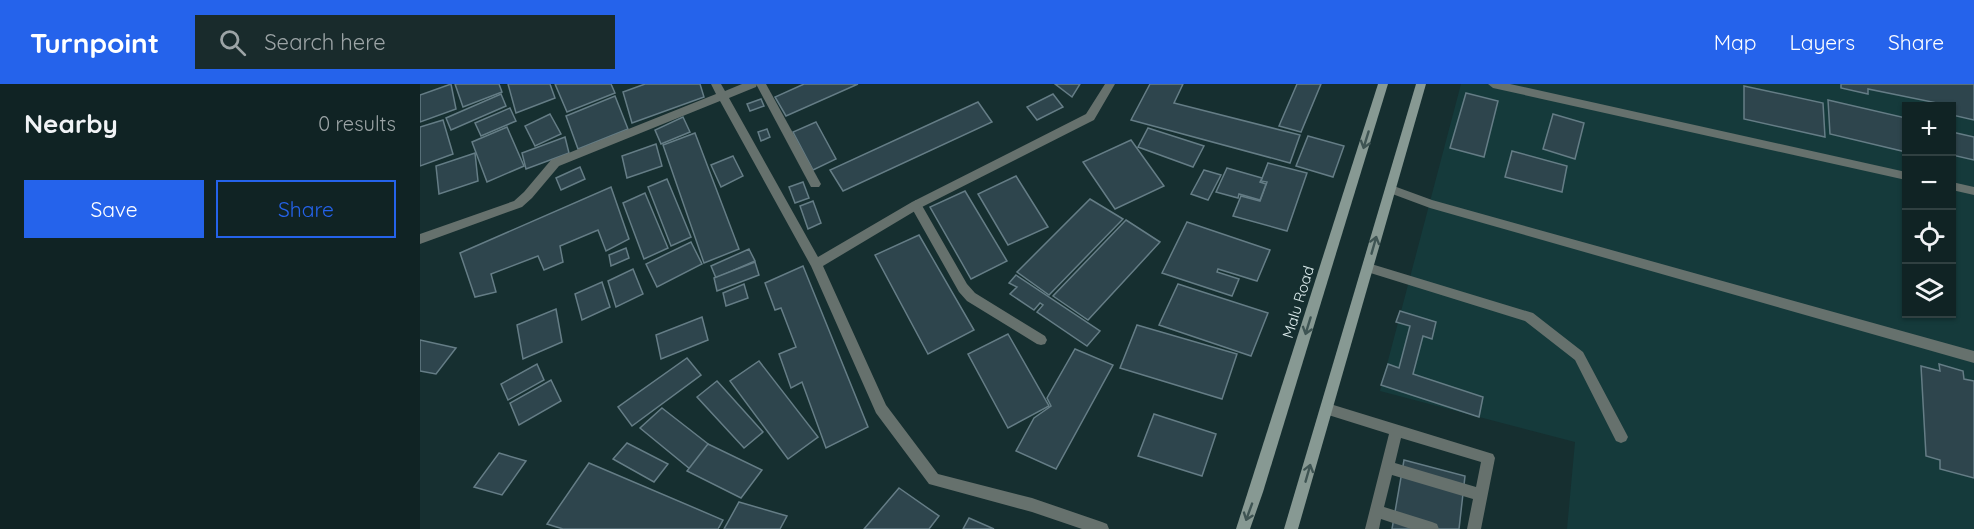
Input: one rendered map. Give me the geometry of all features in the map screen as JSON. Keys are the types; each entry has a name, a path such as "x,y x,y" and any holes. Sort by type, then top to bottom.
{"main road":[{"name":"Malu Road","path":"1243,529 1383,84"},
{"path":"1291,529 1421,84"}],"street":[{"path":"420,239 518,204 528,198 542,175 555,163 719,90 752,84"},
{"path":"761,84 815,184"},
{"path":"816,264 916,205 1090,117 1110,84"},
{"path":"1493,84 1902,175"},
{"path":"719,90 816,264 881,409 934,479 1032,505 1102,529"},
{"path":"1956,187 1974,191"},
{"path":"1391,189 1430,204 1974,357"},
{"path":"916,205 963,288 971,297 1041,340"},
{"path":"1368,267 1529,317 1579,356 1621,437"},
{"path":"1327,409 1488,458 1474,529"},
{"path":"1372,529 1396,430"},
{"path":"1387,467 1481,495"},
{"path":"1376,511 1432,529"}],"shaded area":[{"path":"1461,84 1974,84 1974,529 1567,529 1575,442 1380,391"}],"building":[{"path":"451,84 456,109 420,122 420,95"},
{"path":"455,84 499,84 502,92 463,107"},
{"path":"508,84 550,84 555,98 516,113"},
{"path":"555,84 611,84 615,93 567,112"},
{"path":"645,84 700,84 704,97 632,123 623,92"},
{"path":"804,84 858,84 786,116 775,97"},
{"path":"1055,84 1080,84 1072,97"},
{"path":"1150,84 1183,84 1174,103 1300,135 1290,163 1131,120"},
{"path":"1297,84 1321,84 1301,132 1279,126"},
{"path":"1841,84 1974,84 1974,120 1956,116 1956,102 1932,102 1868,89 1868,94 1841,88"},
{"path":"1744,86 1823,103 1825,137 1744,119"},
{"path":"1466,93 1498,101 1484,157 1450,148"},
{"path":"501,94 506,106 451,130 446,118"},
{"path":"1053,94 1063,107 1037,120 1027,107"},
{"path":"615,96 628,129 578,149 566,116"},
{"path":"761,99 764,106 750,111 747,104"},
{"path":"1828,100 1902,117 1902,151 1830,134"},
{"path":"978,102 992,122 843,191 830,170"},
{"path":"510,108 516,121 481,136 475,123"},
{"path":"550,114 561,134 535,146 525,126"},
{"path":"1553,114 1584,123 1575,159 1543,149"},
{"path":"683,117 690,132 661,144 655,130"},
{"path":"443,120 453,154 420,166 420,127"},
{"path":"816,122 836,159 813,170 793,132"},
{"path":"507,127 524,166 487,182 472,142"},
{"path":"1148,128 1204,146 1193,167 1138,147"},
{"path":"767,129 770,137 761,141 758,132"},
{"path":"695,133 739,249 704,263 663,145"},
{"path":"1956,133 1974,137 1974,160 1956,156"},
{"path":"1308,136 1344,146 1333,177 1296,166"},
{"path":"565,137 569,153 526,169 522,153"},
{"path":"1131,140 1164,186 1115,209 1083,162"},
{"path":"656,144 662,166 627,178 622,156"},
{"path":"1512,151 1567,166 1562,192 1505,177"},
{"path":"475,153 478,181 439,194 436,166"},
{"path":"733,156 743,176 721,187 711,165"},
{"path":"1268,163 1307,173 1287,231 1233,216 1241,196 1260,201 1267,182 1261,181"},
{"path":"580,167 585,179 561,190 556,178"},
{"path":"1227,168 1262,178 1260,182 1266,184 1260,200 1239,194 1238,198 1216,192"},
{"path":"1204,170 1221,175 1208,200 1191,194"},
{"path":"1016,176 1048,227 1008,245 978,194"},
{"path":"667,179 691,237 671,246 648,187"},
{"path":"803,182 809,198 795,203 789,187"},
{"path":"611,187 629,239 606,251 598,230 560,246 563,262 544,270 538,256 491,274 496,292 475,297 460,253"},
{"path":"965,191 1007,261 971,279 930,207"},
{"path":"645,193 668,248 644,259 623,203"},
{"path":"1090,199 1123,219 1049,295 1017,272"},
{"path":"813,201 821,223 808,229 800,206"},
{"path":"1126,220 1160,242 1088,320 1053,296"},
{"path":"1187,222 1270,250 1257,281 1218,269 1217,272 1239,279 1232,296 1162,273"},
{"path":"919,235 974,330 928,354 875,255"},
{"path":"691,242 702,264 657,287 646,264"},
{"path":"626,248 629,258 611,266 609,255"},
{"path":"749,249 755,261 716,278 711,266"},
{"path":"755,262 759,275 717,291 714,278"},
{"path":"803,266 868,427 826,448 802,382 791,388 779,354 796,347 781,308 775,310 765,283"},
{"path":"633,269 643,294 616,307 608,281"},
{"path":"1016,275 1100,331 1087,346 1037,312 1043,305 1040,303 1034,310 1010,294 1017,287 1009,283"},
{"path":"602,282 610,307 582,320 575,294"},
{"path":"744,284 748,298 726,306 723,293"},
{"path":"1178,284 1268,313 1251,356 1159,325"},
{"path":"556,309 562,342 523,359 517,325"},
{"path":"1400,311 1436,322 1432,339 1423,336 1413,374 1483,397 1479,417 1381,385 1388,364 1399,368 1410,326 1396,322"},
{"path":"702,317 708,340 661,359 656,335"},
{"path":"1137,325 1237,354 1222,399 1120,368"},
{"path":"1008,334 1049,406 1008,428 968,354"},
{"path":"420,340 456,348 436,374 420,371"},
{"path":"1075,349 1113,365 1056,469 1016,451 1034,418 1051,406 1047,398"},
{"path":"687,358 701,375 632,426 618,407"},
{"path":"759,361 818,437 788,459 730,381"},
{"path":"537,364 544,380 508,400 501,384"},
{"path":"1939,364 1963,371 1964,379 1974,381 1974,478 1940,469 1940,460 1926,456 1921,366 1940,371"},
{"path":"551,380 561,401 519,425 510,403"},
{"path":"717,381 763,432 744,448 697,397"},
{"path":"662,408 712,447 690,469 640,428"},
{"path":"1154,414 1216,434 1202,476 1138,456"},
{"path":"627,443 668,464 654,482 613,459"},
{"path":"708,444 762,470 741,498 687,471"},
{"path":"499,453 526,461 502,495 474,487"},
{"path":"1404,460 1465,476 1459,529 1392,529"},
{"path":"589,463 723,520 718,529 563,529 547,524"},
{"path":"899,488 939,516 929,529 864,529"},
{"path":"739,502 787,516 780,529 724,529"},
{"path":"969,518 994,529 963,529"}]}
